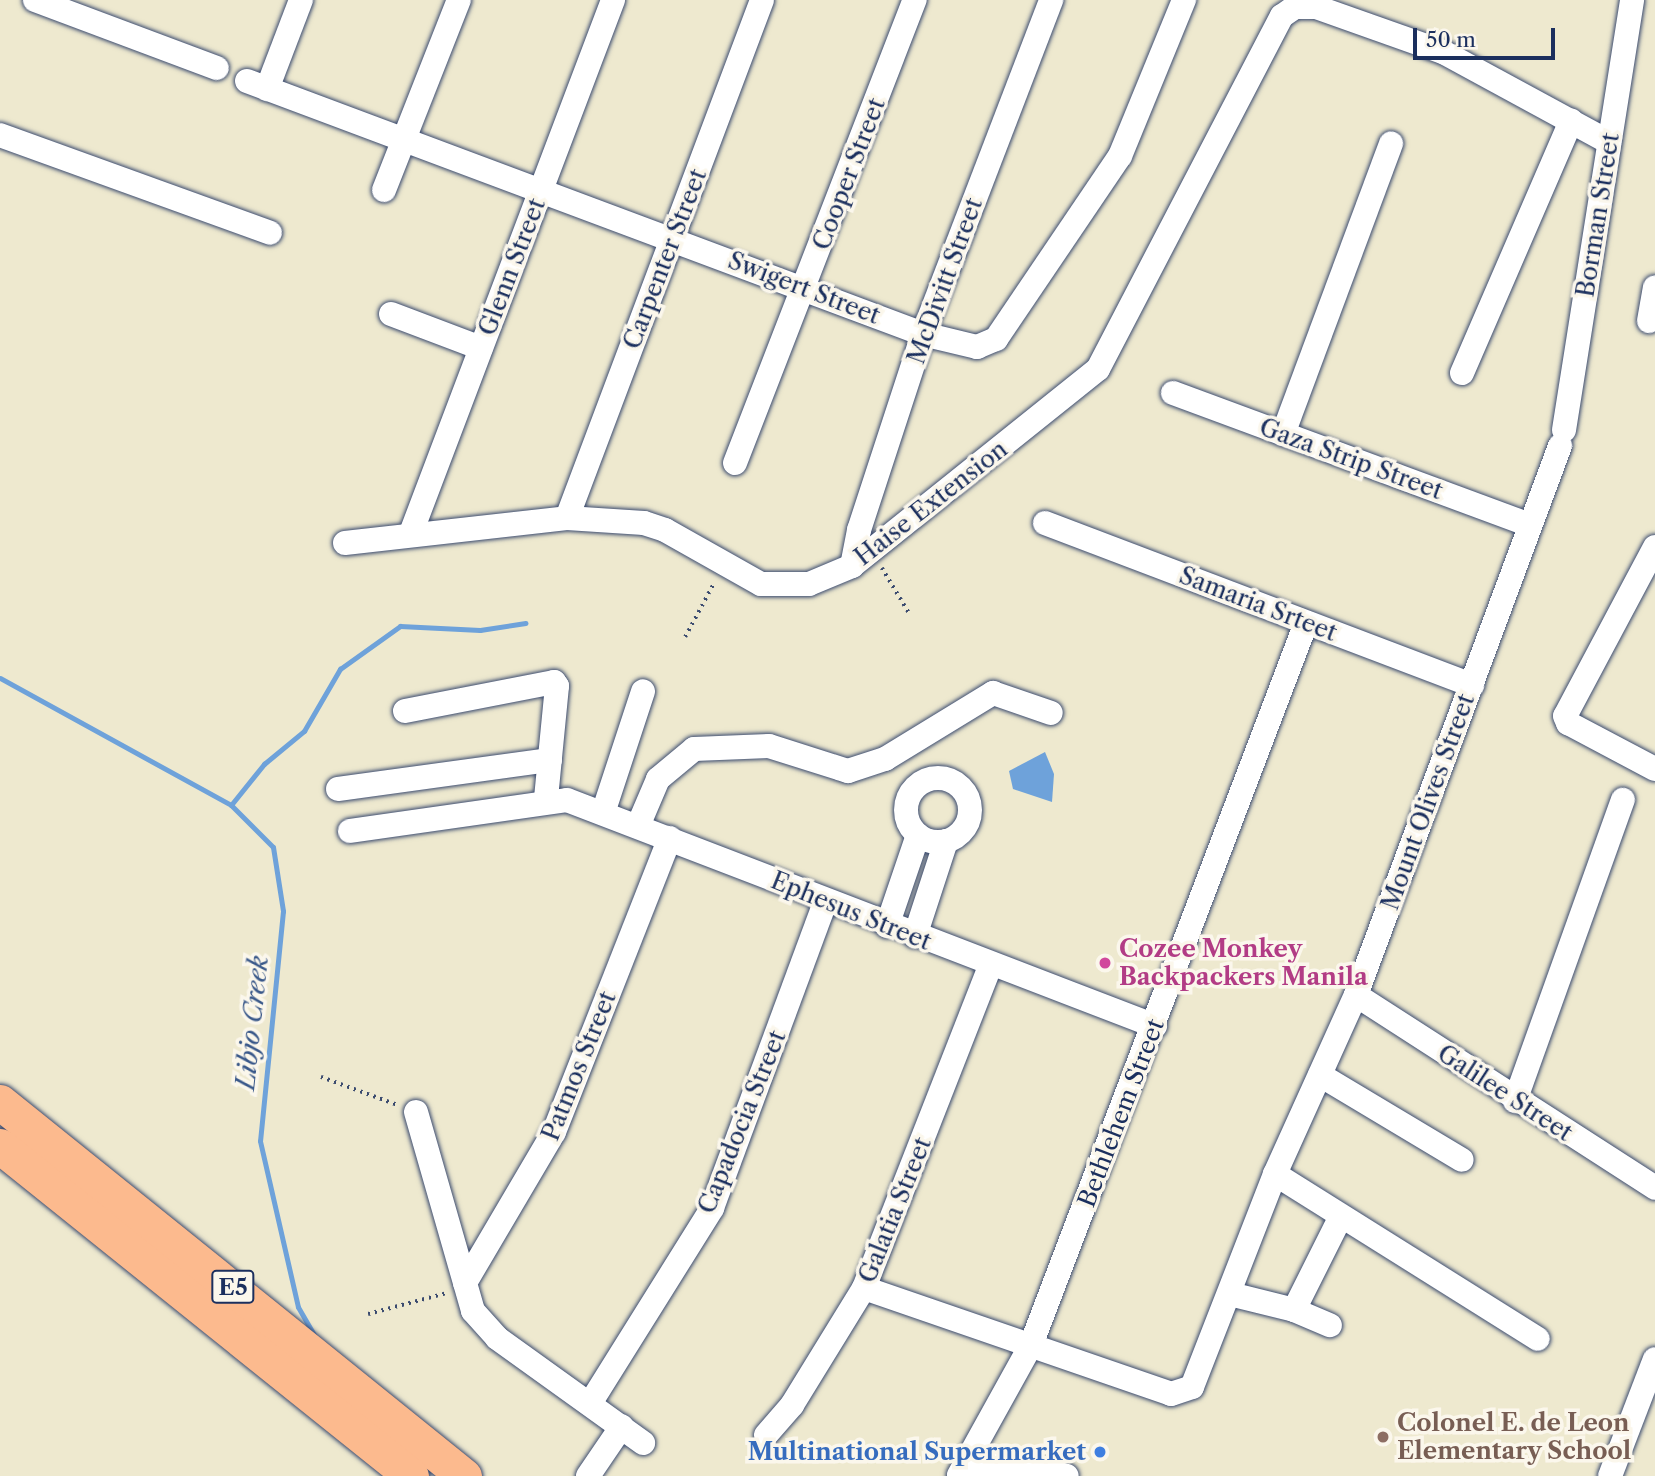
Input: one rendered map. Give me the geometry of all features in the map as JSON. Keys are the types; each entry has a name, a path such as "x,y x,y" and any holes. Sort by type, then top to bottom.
{"highway":[{"name":"E5","path":"0,1102 464,1476"},
{"name":"E5","path":"0,1146 411,1476"}],"street":[{"path":"35,0 217,68"},
{"name":"Swigert Street","path":"301,0 257,85 402,141 542,189 923,334 977,347 996,338 1131,136 1184,0"},
{"path":"384,190 459,0"},
{"name":"Glenn Street","path":"411,534 613,0"},
{"name":"Carpenter Street","path":"567,518 762,0"},
{"name":"Cooper Street","path":"735,463 806,289 915,0"},
{"name":"McDivitt Street","path":"852,566 859,530 923,334 1051,0"},
{"name":"Borman Street","path":"1562,438 1632,0"},
{"name":"Haise Extension","path":"345,543 567,518 644,523 725,562 761,584 809,584 852,566 1098,369 1282,16 1295,7 1316,7 1443,52 1572,121"},
{"path":"1462,373 1572,121 1609,142"},
{"path":"0,135 270,233"},
{"path":"1283,434 1391,143"},
{"path":"1649,321 1655,288"},
{"path":"391,314 481,348"},
{"name":"Gaza Strip Street","path":"1172,393 1529,526"},
{"name":"Mount Olives Street","path":"1031,1345 1171,1394 1192,1387 1275,1174 1356,995 1562,438"},
{"name":"Samaria Srteet","path":"1045,523 1472,685"},
{"path":"1655,547 1566,716 1568,723 1655,769"},
{"name":"Bethlehem Street","path":"959,1476 1031,1345 1155,1026 1306,623"},
{"path":"405,710 554,682 557,686 546,799"},
{"path":"603,813 643,691"},
{"path":"638,826 658,779 694,749 769,746 848,771 884,759 993,693 1051,713"},
{"path":"338,789 550,760"},
{"path":"915,936 946,841 967,822 968,802 958,785 939,778 920,783 908,799 907,819 918,835 946,841"},
{"name":"Ephesus Street","path":"350,831 546,799 567,800 670,838 887,926 1155,1026"},
{"path":"1515,1101 1623,800"},
{"path":"887,926 918,835"},
{"name":"Patmos Street","path":"465,1285 554,1132 670,838"},
{"name":"Capadocia Street","path":"591,1402 712,1208 825,902"},
{"name":"Galatia Street","path":"766,1435 792,1405 864,1288 990,965"},
{"name":"Galilee Street","path":"1356,995 1515,1101 1655,1188"},
{"path":"1320,1074 1462,1160"},
{"path":"416,1112 473,1311 497,1338 591,1402 643,1443"},
{"path":"1275,1174 1339,1218 1538,1339"},
{"path":"1294,1310 1339,1218"},
{"path":"864,1288 1031,1345"},
{"path":"1230,1294 1294,1310 1330,1325"},
{"path":"1610,1476 1655,1359"},
{"path":"588,1476 622,1426"},
{"path":"959,1476 991,1465 1024,1465 1068,1476"}],"path":[{"path":"685,637 725,562"},
{"path":"852,566 879,563 909,612"},
{"path":"321,1077 416,1112"},
{"path":"368,1314 465,1285"}],"water":[{"path":"1045,752 1054,774 1052,802 1013,789 1009,771"}],"waterway":[{"path":"231,805 264,764 304,731 340,669 400,626 480,630 525,623"},
{"name":"Libjo Creek","path":"0,678 231,805 273,847 283,911 260,1141 298,1307 315,1336"}],"place":[{"name":"Cozee Monkey Backpackers Manila","path":"1105,963"},
{"name":"Colonel E. de Leon Elementary School","path":"1383,1437"},
{"name":"Multinational Supermarket","path":"1100,1452"}]}
